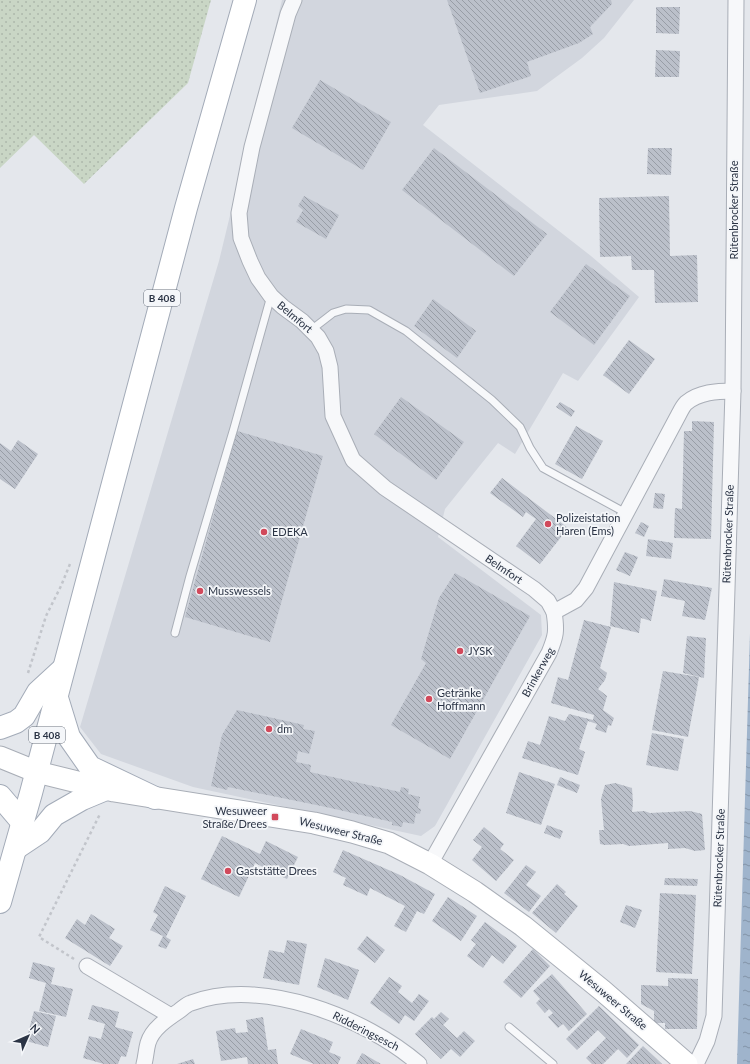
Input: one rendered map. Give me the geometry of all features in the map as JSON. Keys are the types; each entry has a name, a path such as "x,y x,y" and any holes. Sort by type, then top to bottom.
{"main road":[{"name":"B 408","path":"0,902 57,698 63,669 184,216 245,0"},
{"path":"0,728 16,722 24,716 38,692 63,669"},
{"path":"57,698 69,737 90,767 156,798"},
{"name":"Wesuweer Straße","path":"0,757 37,772 110,790 314,823 389,843 430,864 475,892 523,926 609,996 687,1064"},
{"path":"16,848 40,832 54,815 82,799 110,790"},
{"path":"0,796 23,823"}],"street":[{"name":"Belmfort","path":"294,0 288,14 252,147 239,213 241,238 250,261 258,278 271,296 302,321 318,337 326,351 330,367 332,416 353,460 385,488 534,590 548,601 554,612"},
{"name":"Rütenbrocker Straße","path":"696,1064 707,1041 714,1016 733,390 736,0"},
{"path":"554,612 576,600 586,588 686,403 697,396 714,391 733,390"},
{"name":"Brinkerweg","path":"430,864 549,653 556,638 554,612"},
{"path":"87,966 170,1016"},
{"name":"Ridderingsesch","path":"144,1064 148,1042 157,1028 170,1016 191,1003 219,996 249,994 283,998 345,1018 404,1051 419,1064"}],"lane":[{"path":"175,633 271,296"},
{"path":"311,330 333,314 346,310 369,310 406,331 492,400 520,427 530,448 543,468 626,513"},
{"path":"509,1027 553,1064"}],"path":[{"path":"87,966 39,937 105,804 110,790"}],"shaded area":[{"path":"282,0 634,0 604,38 582,58 537,91 439,105 423,125 591,256 639,297 578,381 563,373 515,454 498,443 445,509 438,537 541,615 542,635 435,826 421,836 193,787 101,754 80,727 219,261"}],"green space":[{"path":"0,0 211,0 188,83 84,184 34,135 0,168"}],"water":[{"path":"750,633 750,1064 737,1064"}],"building":[{"path":"447,0 611,0 612,4 590,27 593,34 579,43 527,62 531,76 480,93"},
{"path":"656,7 680,7 679,34 656,33"},
{"path":"656,50 680,51 679,77 655,77"},
{"path":"320,80 391,122 363,170 292,128"},
{"path":"434,148 547,234 514,276 402,190"},
{"path":"648,148 672,148 671,175 647,174"},
{"path":"304,196 339,215 326,239 296,222 303,210 298,206"},
{"path":"669,196 670,256 697,255 698,302 655,303 654,270 632,270 631,256 600,257 599,198"},
{"path":"586,264 630,296 594,345 550,312"},
{"path":"433,299 476,331 457,358 414,326"},
{"path":"629,340 655,359 629,394 603,375"},
{"path":"401,397 464,442 436,480 374,434"},
{"path":"560,402 575,411 571,417 556,407"},
{"path":"692,421 714,422 711,539 674,538 675,508 682,509 684,431 692,431"},
{"path":"576,426 603,441 582,479 555,464"},
{"path":"237,431 323,456 270,642 185,617"},
{"path":"18,440 38,454 15,489 0,479 0,443 11,451"},
{"name":"Polizeistation Haren (Ems)","path":"502,478 568,528 540,564 516,546 536,519 526,512 523,517 490,493"},
{"path":"655,493 665,494 663,509 653,508"},
{"path":"641,522 649,526 644,537 635,533"},
{"path":"648,539 673,543 671,559 646,556"},
{"path":"625,552 638,557 630,576 616,570"},
{"path":"455,573 530,616 450,759 391,725 426,663 421,659 439,598"},
{"path":"664,579 712,588 705,620 682,616 685,601 661,596"},
{"path":"614,582 657,591 651,621 641,618 639,633 610,626"},
{"path":"584,620 611,627 600,668 607,673 605,680 598,689 607,696 603,710 614,718 611,726 608,725 606,733 595,729 597,724 588,721 579,749 585,752 578,775 522,758 528,741 540,745 549,716 565,721 569,714 593,720 594,715 551,703 558,677 568,680"},
{"path":"687,636 706,638 704,678 683,673"},
{"path":"663,671 699,677 688,737 652,730"},
{"path":"237,710 304,725 303,729 315,731 309,754 298,751 296,762 311,765 310,772 400,792 401,787 409,789 408,794 420,797 418,808 421,809 420,814 416,813 414,824 403,822 402,827 392,825 392,822 326,807 228,787 227,790 211,786 222,735"},
{"path":"652,733 684,739 678,771 646,765"},
{"path":"519,772 555,784 541,825 506,813"},
{"path":"560,777 580,785 577,793 557,785"},
{"path":"615,783 632,788 632,812 644,811 650,813 690,811 702,814 705,850 695,851 685,848 668,849 668,843 629,846 623,844 600,844 599,830 604,830 601,799 605,785"},
{"path":"547,825 563,831 560,839 544,833"},
{"path":"484,827 504,844 500,849 514,860 496,881 472,860 482,847 473,840"},
{"name":"Gaststätte Drees","path":"222,836 260,854 266,841 298,857 287,879 255,863 239,897 201,879"},
{"path":"343,850 400,875 435,894 424,914 417,911 406,932 394,926 405,906 370,888 367,896 343,885 346,878 333,872"},
{"path":"526,865 536,872 526,885 541,896 529,912 504,893"},
{"path":"665,878 698,879 697,886 664,885"},
{"path":"557,884 566,892 564,894 578,906 556,933 532,913"},
{"path":"165,886 186,896 166,937 171,940 166,949 158,946 163,936 150,930 158,915 153,912"},
{"path":"660,893 696,895 692,974 656,972"},
{"path":"448,897 477,916 461,941 432,921"},
{"path":"626,905 642,910 635,928 620,922"},
{"path":"91,914 115,929 109,938 123,946 110,966 65,938 77,919 85,925"},
{"path":"485,922 517,946 503,964 492,955 483,968 467,956 476,944 471,940"},
{"path":"367,936 385,950 375,963 357,949"},
{"path":"287,940 307,944 299,985 263,978 269,950 284,953"},
{"path":"533,949 550,966 521,998 503,982"},
{"path":"325,958 359,970 348,1000 317,987"},
{"path":"33,962 55,968 51,984 73,989 66,1017 39,1011 46,983 29,978"},
{"path":"552,974 587,1014 569,1031 563,1024 558,1028 548,1017 553,1013 549,1009 545,1013 536,1003 540,999 533,991"},
{"path":"389,977 402,986 398,992 412,1003 419,994 429,1001 414,1021 405,1015 399,1024 370,1003"},
{"path":"668,978 698,979 697,1029 665,1029 665,1023 654,1023 654,1011 641,1004 641,985 668,986"},
{"path":"92,1005 119,1012 115,1027 133,1032 126,1057 121,1056 118,1064 104,1064 83,1058 89,1036 101,1039 105,1024 88,1019"},
{"path":"599,1006 639,1045 627,1058 618,1049 603,1064 592,1064 586,1058 606,1038 598,1030 577,1050 566,1039"},
{"path":"34,1011 56,1016 48,1047 26,1041"},
{"path":"441,1012 449,1019 443,1025 457,1038 464,1031 475,1041 460,1057 451,1049 441,1059 415,1034 432,1017 434,1019"},
{"path":"263,1017 268,1050 276,1049 278,1064 248,1064 247,1057 221,1061 216,1031 235,1028 236,1033 248,1032 246,1020"},
{"path":"301,1029 333,1042 329,1052 341,1057 338,1064 314,1064 290,1054"},
{"path":"643,1046 662,1064 626,1064"},
{"path":"362,1053 381,1064 356,1064"},
{"path":"193,1059 195,1064 177,1064"}],"place":[{"name":"Polizeistation Haren (Ems)","path":"548,524"},
{"name":"EDEKA","path":"264,532"},
{"name":"Musswessels","path":"200,591"},
{"name":"JYSK","path":"460,651"},
{"name":"Getränke Hoffmann","path":"429,699"},
{"name":"dm","path":"269,729"},
{"name":"Wesuweer Straße/Drees","path":"275,817"},
{"name":"Gaststätte Drees","path":"228,871"}]}
